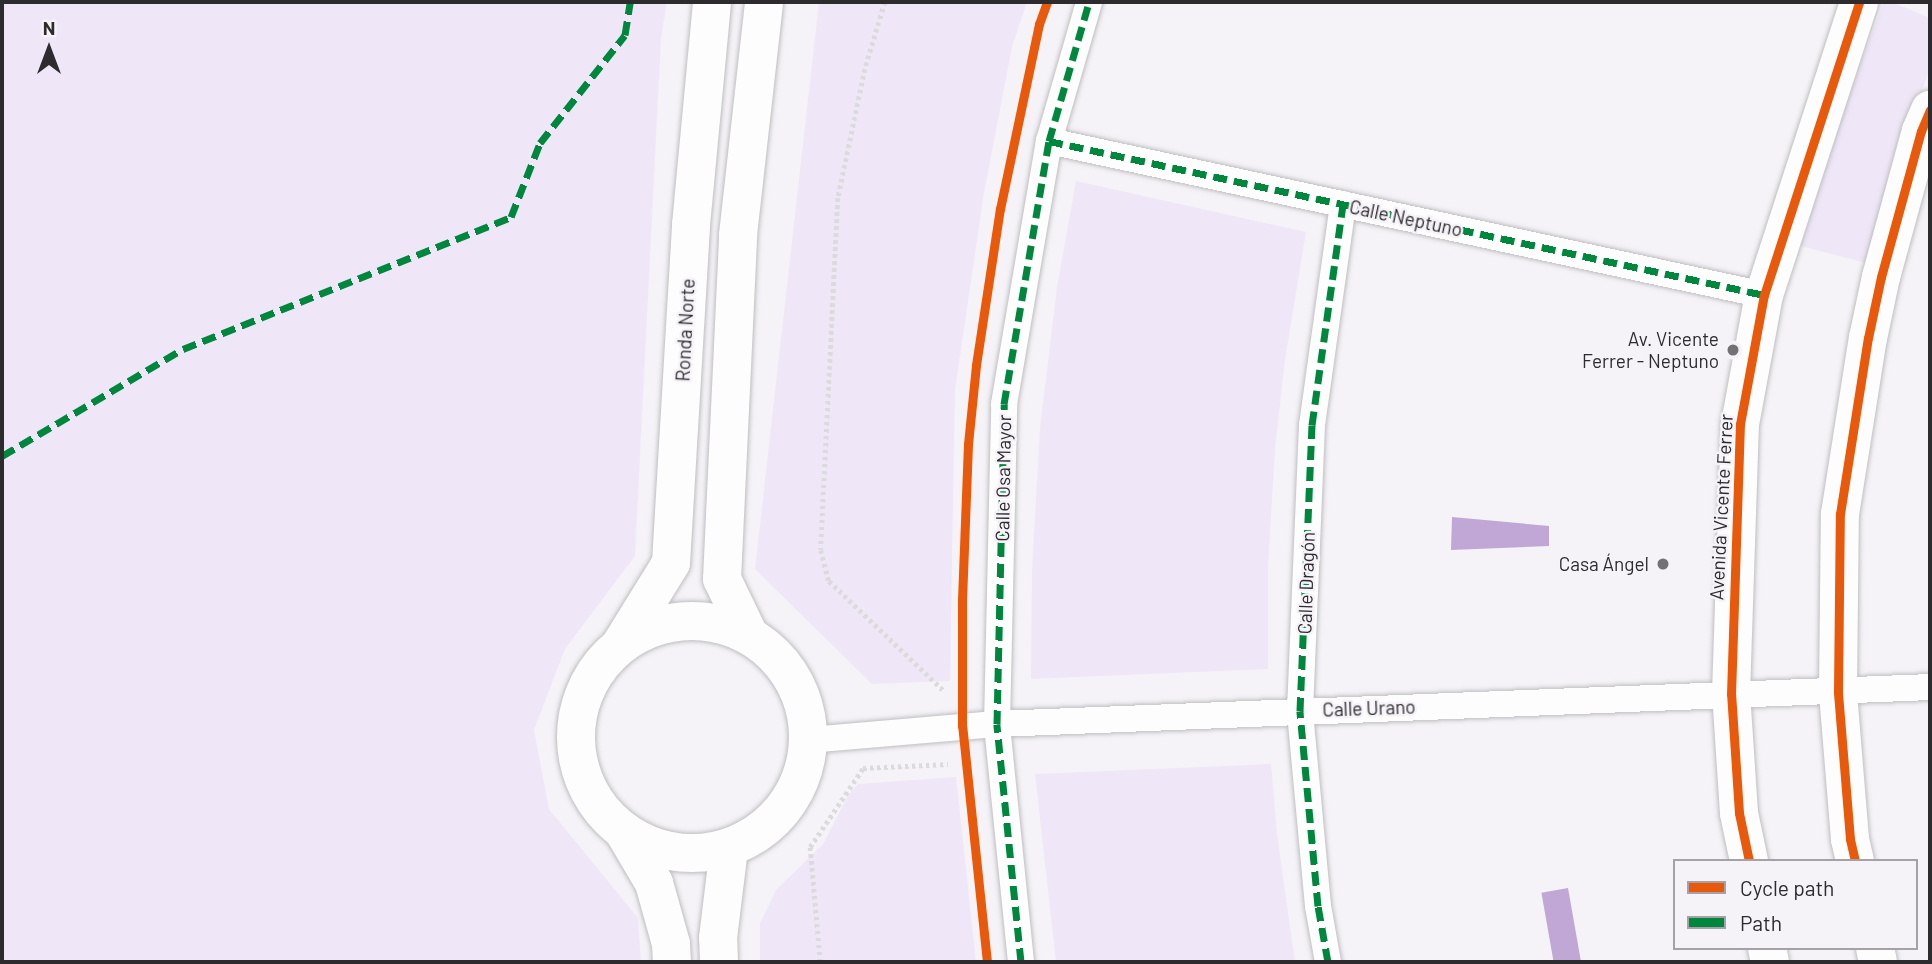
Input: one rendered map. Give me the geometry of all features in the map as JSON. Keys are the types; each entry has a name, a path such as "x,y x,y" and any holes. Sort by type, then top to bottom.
{"main road":[{"name":"Ronda Norte","path":"621,644 671,563 691,225 712,2"},
{"path":"749,635 722,579 738,235 764,2"},
{"name":"Avenida Vicente Ferrer","path":"1749,859 1739,813 1731,694 1740,424 1764,295 1859,2"},
{"path":"1855,859 1850,839 1838,692 1840,514 1868,338 1881,277 1921,131 1930,110"},
{"path":"624,832 657,849 693,854 729,848 761,832 786,807 803,775 809,740 806,709 794,680 775,654 749,635 718,623 684,621 651,628 621,644 596,671 580,703 575,739 581,775 598,807 624,832 654,883 671,944 672,962"},
{"path":"719,962 718,938 729,848"}],"street":[{"name":"Calle Osa Mayor","path":"1021,962 997,724 1004,404 1049,141 1089,2"},
{"name":"Calle Neptuno","path":"1049,141 1764,295"},
{"name":"Calle Dragón","path":"1328,962 1318,906 1300,711 1312,425 1343,204"},
{"name":"Calle Urano","path":"809,740 997,724 1930,687"}],"path":[{"path":"885,2 865,69 838,198 821,550 829,581 944,691"},
{"path":"820,962 810,847 863,768 948,764"}],"shaded area":[{"path":"2,2 667,2 661,39 635,556 565,649 534,730 549,809 638,918 641,962 2,962"},
{"path":"819,2 1027,2 1012,47 984,193 955,390 950,681 872,684 755,569"},
{"path":"1884,2 1892,2 1930,18 1930,69 1911,118 1866,263 1797,245 1819,173"},
{"path":"1076,181 1306,232 1285,360 1275,449 1268,568 1268,669 1031,679 1032,569 1040,428 1057,287"},
{"path":"1452,517 1549,526 1549,546 1451,550"},
{"path":"1271,764 1277,834 1295,962 1056,962 1035,774"},
{"path":"956,777 976,962 760,962 760,923 776,890 823,844 849,794 858,784"},
{"path":"1568,888 1581,962 1554,962 1541,893"}],"marked path":[{"path":"2,456 183,349 511,217 540,143 625,35 630,2"},
{"path":"1021,962 997,724 1004,404 1049,141 1089,2"},
{"path":"1049,141 1764,295"},
{"path":"1328,962 1318,906 1300,711 1312,425 1343,204"}],"cycle path":[{"path":"987,962 962,726 962,600 968,444 976,365 1000,209 1039,24 1047,2"},
{"path":"1749,859 1739,813 1731,694 1740,424 1764,295 1859,2"},
{"path":"1855,859 1850,839 1838,692 1840,514 1868,338 1881,277 1921,131 1930,110"}],"place":[{"name":"Av. Vicente Ferrer - Neptuno","path":"1733,350"},
{"name":"Casa Ángel","path":"1663,564"}]}
